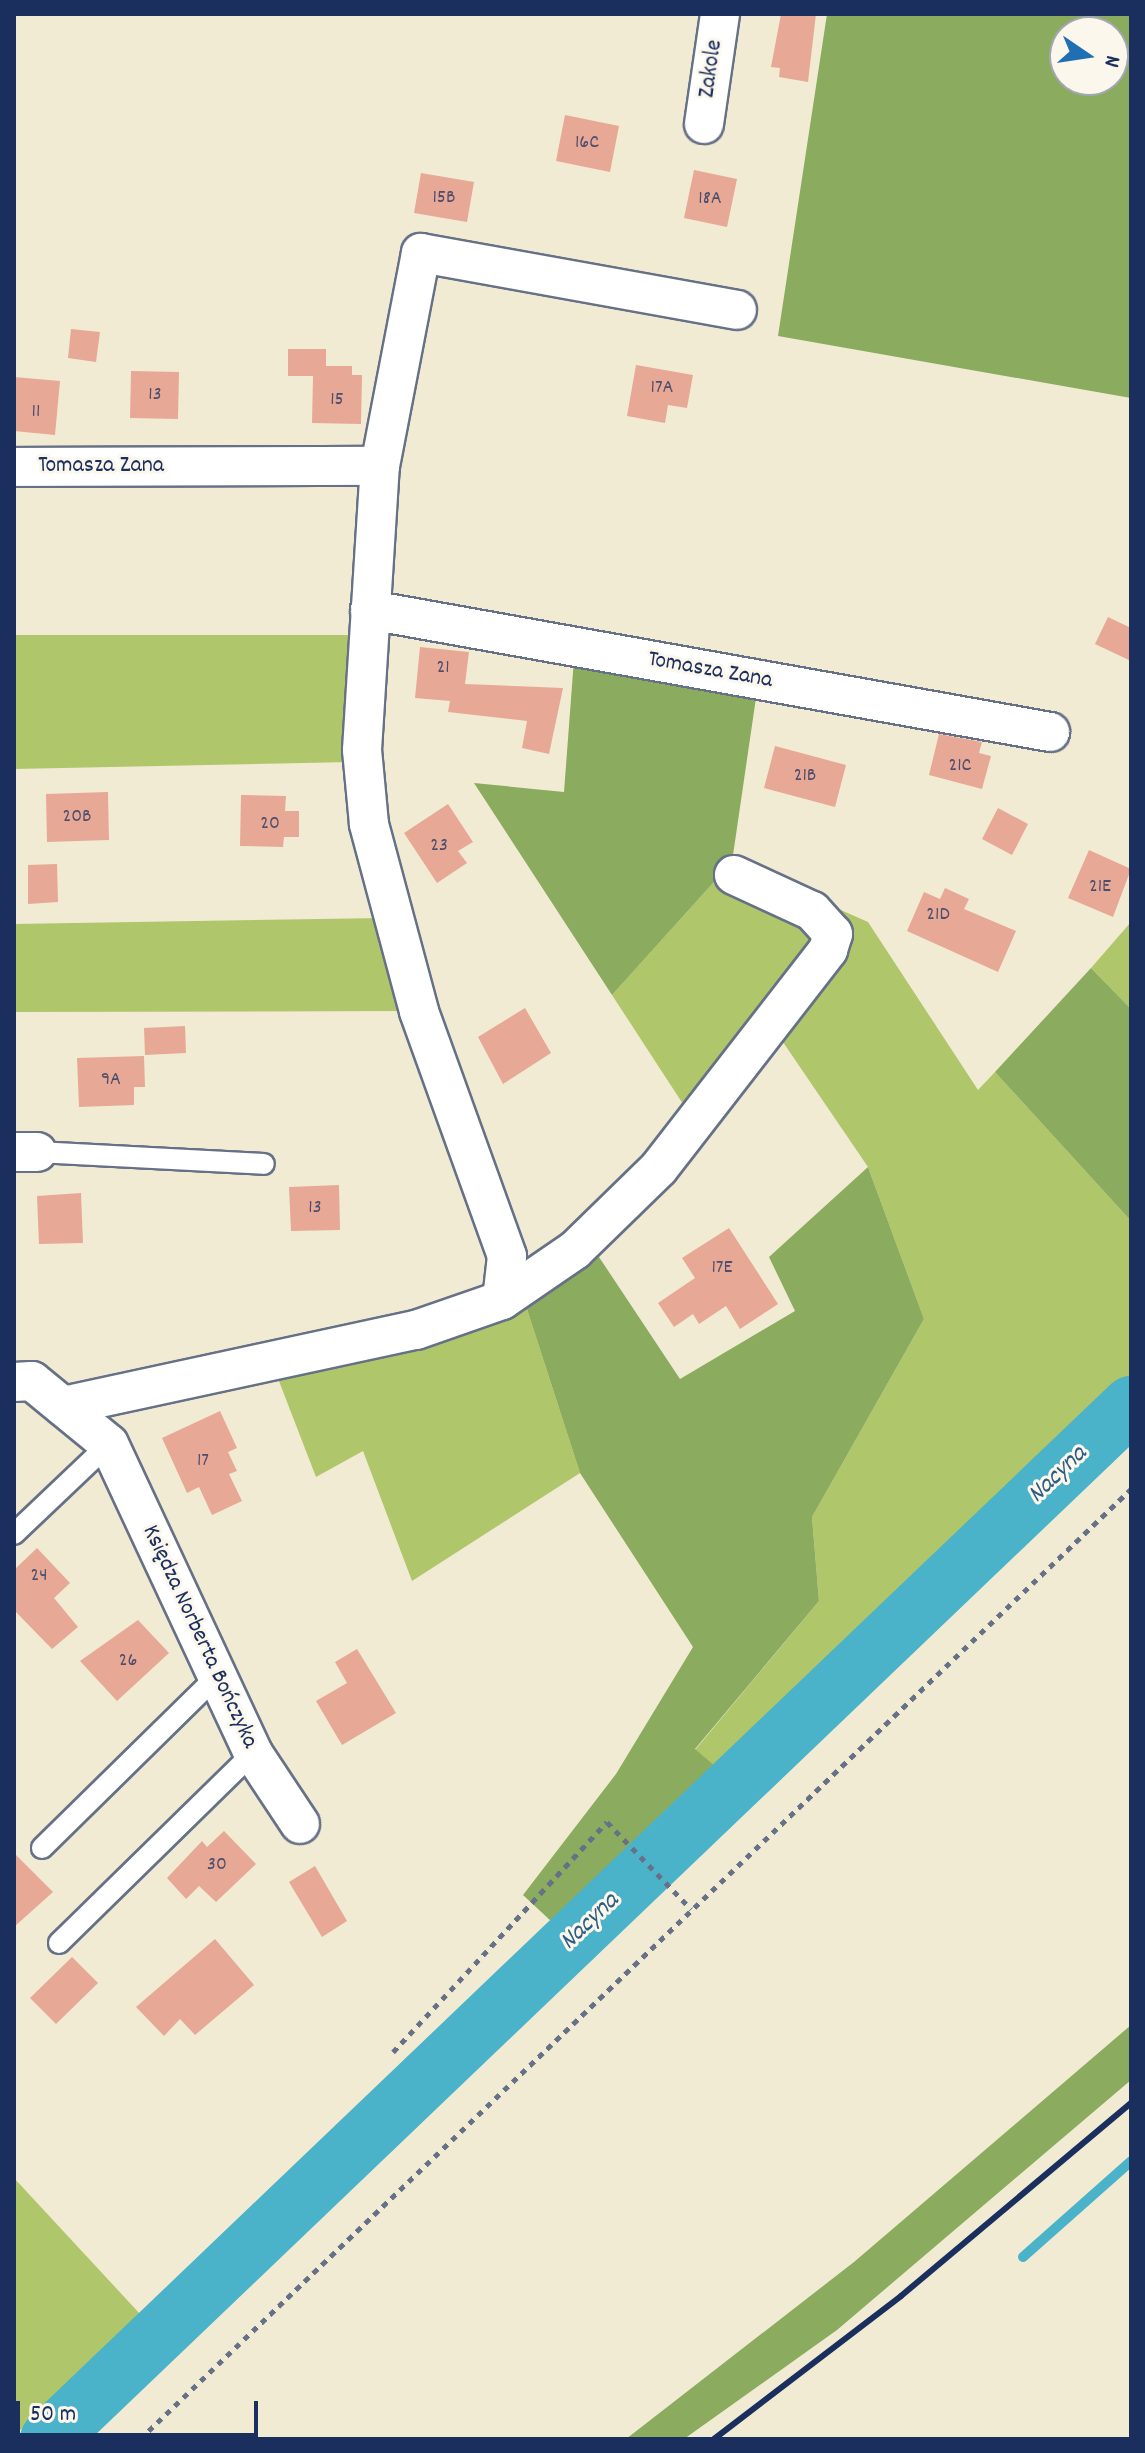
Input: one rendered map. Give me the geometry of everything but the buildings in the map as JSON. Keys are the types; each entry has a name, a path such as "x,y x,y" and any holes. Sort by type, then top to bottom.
{"street":[{"name":"Zakole","path":"704,124 720,14"},
{"path":"502,1300 507,1256 419,1011 369,824 362,750 380,466 421,253 737,310"},
{"name":"Tomasza Zana","path":"14,467 380,466"},
{"name":"Tomasza Zana","path":"370,610 1050,732"},
{"path":"63,1406 416,1330 502,1300 575,1250 659,1168 828,950 833,934 812,911 734,875"},
{"name":"Księdza Norberta Bończyka","path":"14,1382 32,1381 109,1444 253,1753 300,1824"}],"lane":[{"path":"26,1152 264,1164"},
{"path":"14,1534 109,1444"},
{"path":"42,1848 217,1676"},
{"path":"59,1943 253,1753"}],"path":[{"path":"140,2439 1131,1489"},
{"path":"393,2052 607,1822 691,1909"}],"green space":[{"path":"827,14 1131,14 1131,398 778,336"},
{"path":"14,635 354,635 351,762 14,769"},
{"path":"574,659 757,691 732,862 612,995 474,783 564,792"},
{"path":"732,862 868,922 978,1090 995,1072 1131,1221 1131,1378 715,1766 695,1750 819,1601 812,1517 924,1319 868,1167 770,1023 683,1104 612,995"},
{"path":"384,918 406,1011 14,1012 14,924"},
{"path":"1131,922 1131,1009 1091,968"},
{"path":"1091,968 1131,1009 1131,1221 995,1072"},
{"path":"868,1167 924,1319 812,1517 819,1601 695,1749 715,1766 552,1922 523,1895 616,1774 693,1647 580,1473 525,1303 599,1257 680,1379 795,1311 769,1257"},
{"path":"525,1303 580,1473 412,1581 363,1451 316,1477 277,1376"},
{"path":"1131,2025 1131,2080 837,2330 684,2439 626,2439 854,2262"},
{"path":"14,2178 141,2315 14,2436"}],"waterway":[{"name":"Nacyna","path":"49,2439 1131,1405"},
{"path":"368,2134 394,2140"},
{"path":"1023,2257 1131,2161"}],"railway":[{"path":"714,2439 901,2296 1131,2103"}]}
